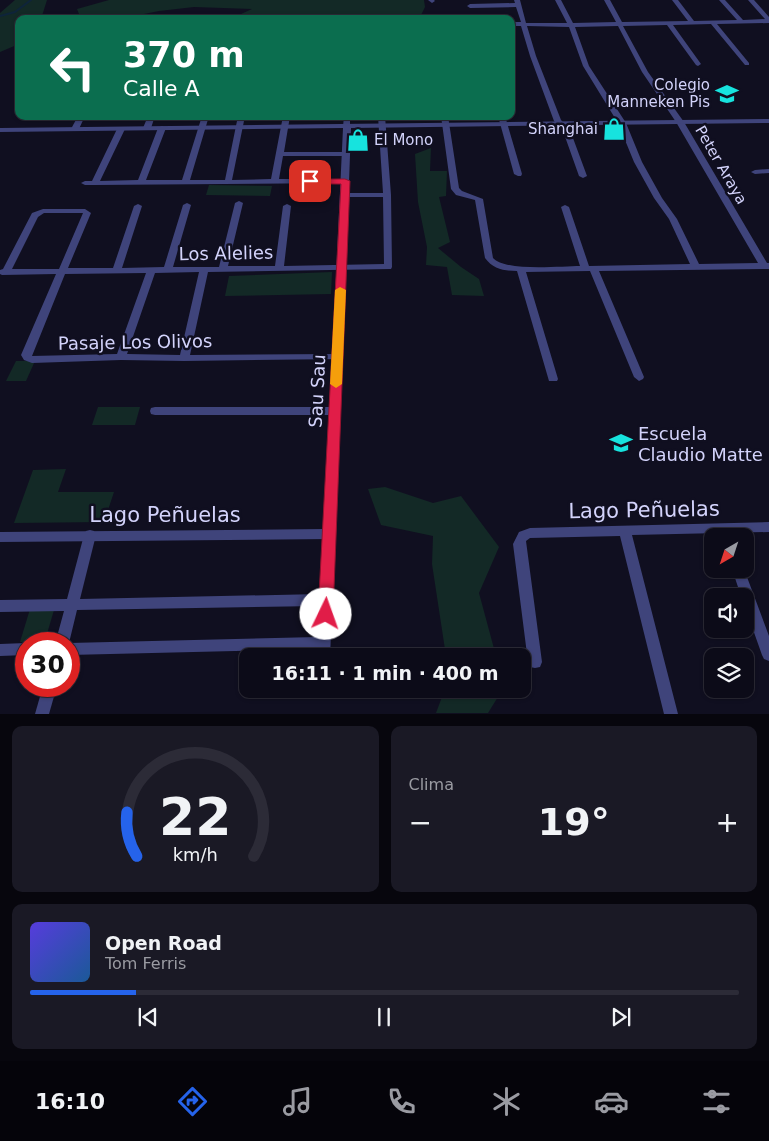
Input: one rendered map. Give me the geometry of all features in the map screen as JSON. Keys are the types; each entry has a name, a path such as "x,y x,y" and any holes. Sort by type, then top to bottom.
{"street":[{"path":"558,0 586,66 622,123 638,162 658,198 673,218 696,268"},
{"name":"Peter Araya","path":"607,0 645,72 680,122 767,266"},
{"path":"675,0 692,22"},
{"path":"722,0 741,21"},
{"path":"751,0 769,26"},
{"path":"470,6 518,2 532,56 560,124 566,130 583,176"},
{"path":"757,8 769,8"},
{"path":"712,21 746,64"},
{"path":"515,24 570,25 767,21"},
{"path":"668,22 698,64"},
{"path":"75,129 80,120"},
{"path":"147,128 150,120"},
{"path":"185,182 205,120"},
{"path":"228,182 241,120"},
{"path":"275,182 286,120"},
{"name":"Sau Sau","path":"323,648 330,534 347,120"},
{"path":"345,195 387,195 382,120"},
{"path":"445,120 455,189 459,193 475,197 481,203 489,258 492,263 500,267 521,269 590,269 767,266"},
{"path":"502,120 518,174"},
{"path":"0,130 769,122"},
{"path":"141,182 162,128"},
{"path":"95,183 121,129"},
{"path":"279,154 346,154"},
{"path":"755,172 769,171"},
{"path":"85,184 345,181"},
{"name":"Los Alelies","path":"63,271 87,213 85,211 43,211 34,215 3,272 388,267 387,195"},
{"path":"223,269 239,203"},
{"path":"168,270 187,205"},
{"path":"117,270 138,206"},
{"path":"279,268 287,206"},
{"path":"565,207 590,269 639,377"},
{"path":"184,358 204,269"},
{"path":"521,269 553,379"},
{"path":"121,357 151,270"},
{"name":"Pasaje Los Olivos","path":"63,271 26,355 32,360 121,357 338,356"},
{"path":"154,411 335,411"},
{"name":"Lago Peñuelas","path":"754,529 769,527"},
{"path":"625,530 671,714"},
{"name":"Lago Peñuelas","path":"535,662 519,544 522,537 530,532 625,530 704,532"},
{"name":"Lago Peñuelas","path":"0,536 330,534"},
{"path":"65,632 90,535"},
{"path":"741,578 769,655"},
{"path":"0,606 326,600"},
{"path":"0,650 15,649"},
{"path":"80,649 239,650"},
{"path":"42,714 47,697"}],"green space":[{"path":"15,0 47,0 42,15 15,15 15,46 0,52 0,13"},
{"path":"109,0 424,0 425,7 421,15 239,15 252,9 194,7 139,15 79,15 77,9"},
{"path":"431,148 430,171 447,171 446,196 439,197 450,242 438,248 479,279 484,296 452,295 447,267 426,265 427,247 418,202 415,154"},
{"path":"209,185 272,186 270,196 206,195"},
{"path":"332,272 331,294 225,296 229,276"},
{"path":"16,361 35,361 26,381 6,381"},
{"path":"98,407 140,407 135,425 92,425"},
{"path":"66,469 58,492 114,492 104,522 14,523 33,470"},
{"path":"385,487 433,503 461,496 499,547 479,593 494,648 445,648 432,564 433,536 381,525 368,489"},
{"path":"30,609 54,610 48,632 23,632"},
{"path":"442,698 497,698 488,713 436,713"}],"waterway":[{"path":"0,16 15,12 31,0"}],"slow traffic":[{"path":"336,384 340,290"}],"place":[{"name":"Colegio Manneken Pis","path":"727,94"},
{"name":"Shanghai","path":"614,129"},
{"name":"El Mono","path":"358,140"},
{"name":"Escuela Claudio Matte","path":"621,443"}],"route":[{"path":"310,181 345,181 326,614"}]}
